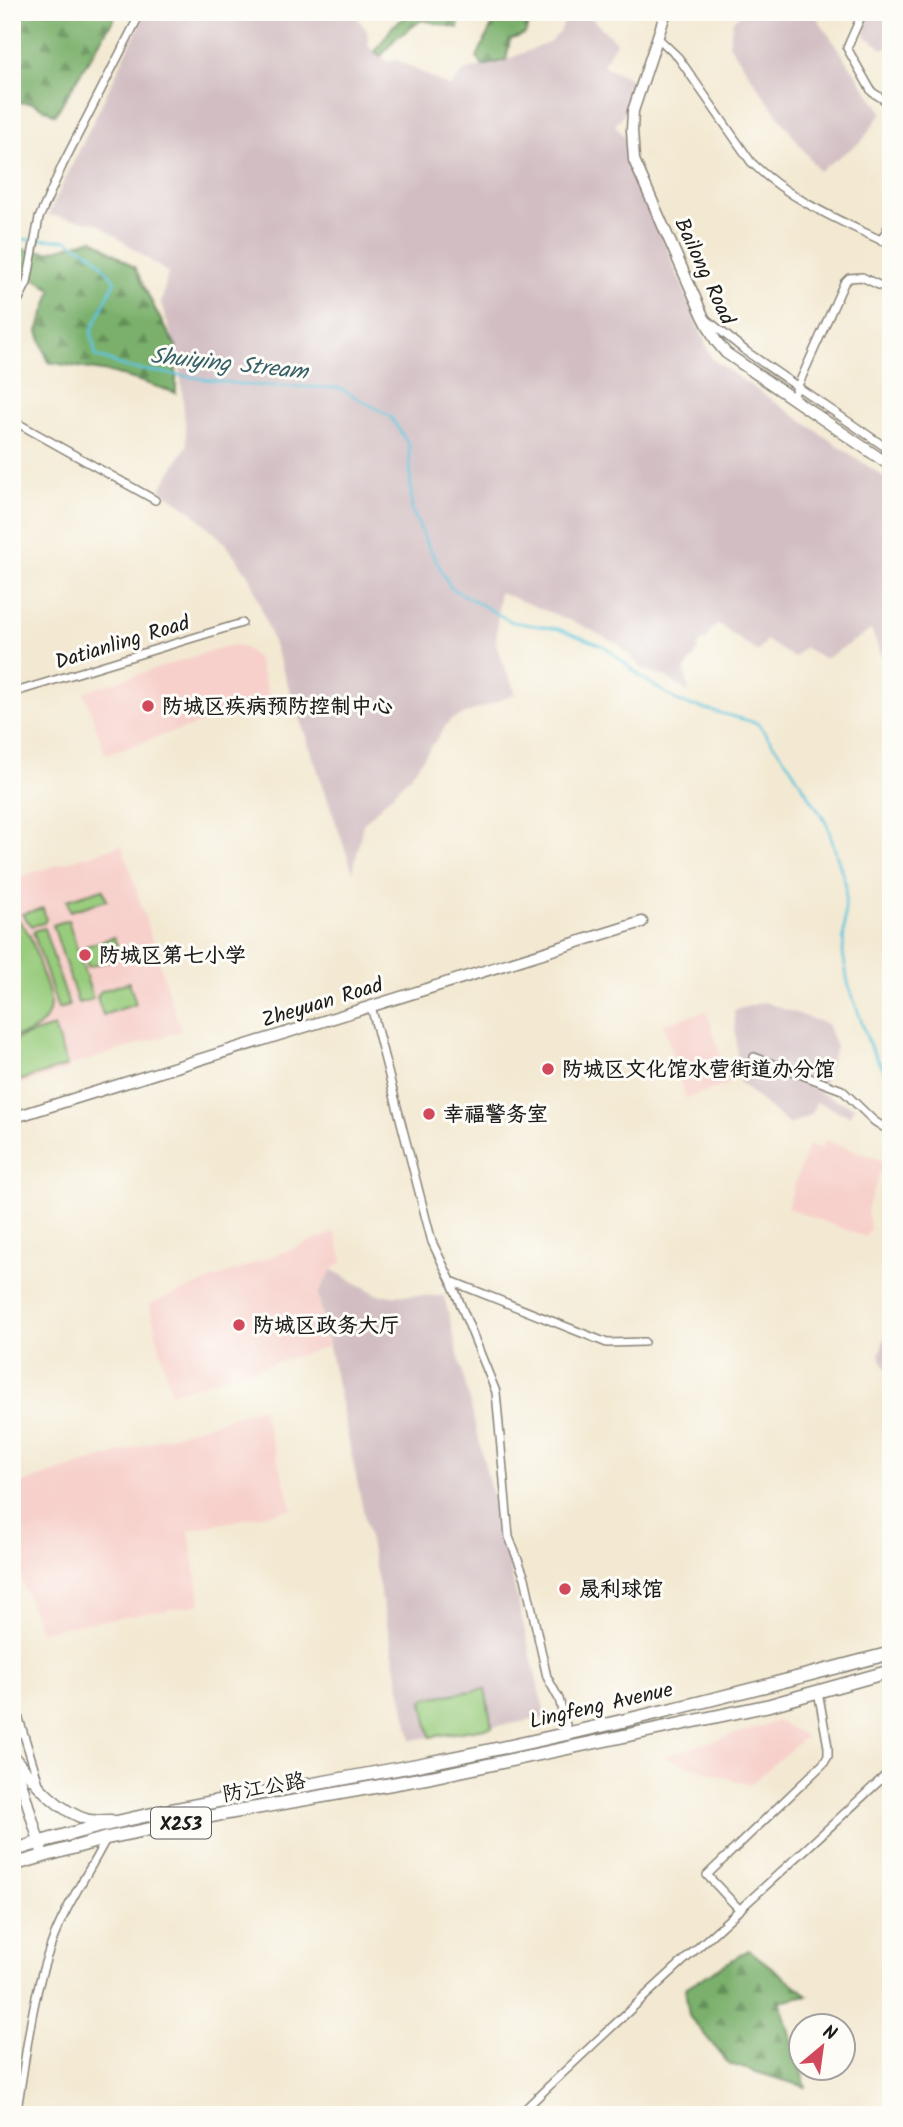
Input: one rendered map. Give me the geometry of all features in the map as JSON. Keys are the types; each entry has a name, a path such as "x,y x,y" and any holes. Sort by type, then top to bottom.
{"main road":[{"name":"Lingfeng Avenue","path":"317,1783 428,1763 568,1732 765,1686 891,1653"},
{"name":"Lingfeng Avenue","path":"320,1797 471,1769 770,1705 891,1671"},
{"name":"防江公路","path":"12,1865 41,1849 124,1820 317,1783"},
{"name":"防江公路","path":"12,1851 107,1838 320,1797"}],"street":[{"path":"12,306 27,283 39,219 63,164 141,12"},
{"name":"Bailong Road","path":"666,12 633,111 634,160 703,316 716,341 726,353 891,466"},
{"path":"863,12 847,48 872,92 891,104"},
{"path":"658,38 678,57 751,162 766,177 807,205 891,245"},
{"path":"881,241 891,221"},
{"path":"792,398 844,283 849,278 862,277 891,291"},
{"path":"703,316 747,352 891,451"},
{"path":"12,420 155,500"},
{"name":"Datianling Road","path":"12,693 243,623"},
{"name":"Zheyuan Road","path":"12,1118 642,922"},
{"path":"371,1006 432,1242 451,1281 496,1392 509,1537 524,1578 547,1677 559,1699 568,1732"},
{"path":"754,1057 842,1090 874,1121 891,1132"},
{"path":"451,1281 607,1343 644,1342"},
{"path":"740,1910 707,1875 824,1763 828,1756 828,1747 818,1691"},
{"path":"12,1696 40,1788"},
{"path":"13,1754 40,1788 72,1813 90,1820 124,1820"},
{"path":"12,1765 13,1754"},
{"path":"13,1754 41,1849"},
{"path":"519,2115 603,2034 891,1770"},
{"path":"16,2115 46,1958 56,1930 107,1838"}],"shaded area":[{"path":"146,12 353,12 367,31 369,47 388,62 397,60 450,87 464,71 506,60 550,42 560,32 569,12 587,14 616,42 603,65 638,83 627,110 615,125 630,144 635,170 712,359 891,482 891,678 871,630 825,659 804,647 794,658 766,640 758,652 718,624 710,631 707,639 699,644 685,670 689,693 666,677 643,669 619,645 581,625 499,592 496,645 516,694 450,720 412,774 363,824 353,872 251,579 226,544 190,510 160,490 187,445 179,357 161,303 168,273 97,223 48,215"},
{"path":"744,12 813,12 882,112 862,141 819,171 729,44 733,20"},
{"path":"866,12 891,12 891,47 883,49 865,36"},
{"name":"防城区疾病预防控制中心","path":"235,645 243,647 257,658 271,701 105,754 84,692"},
{"name":"防城区第七小学","path":"122,845 181,1031 69,1066 70,1070 12,1087 12,879"},
{"path":"764,1002 827,1024 836,1047 820,1093 854,1107 850,1116 816,1102 812,1114 789,1125 739,1082 734,1010"},
{"path":"707,1011 729,1084 686,1098 663,1024"},
{"path":"825,1140 884,1161 867,1209 870,1229 865,1237 787,1208 808,1145 821,1149"},
{"name":"防城区政务大厅","path":"335,1232 343,1261 332,1270 318,1294 327,1347 171,1393 149,1304"},
{"path":"332,1270 379,1295 444,1296 546,1718 411,1740 318,1294"},
{"path":"891,1319 891,1378 879,1355"},
{"path":"261,1408 293,1509 189,1530 201,1604 40,1631 20,1576 12,1575 12,1490 22,1483"},
{"path":"777,1721 806,1736 750,1785 662,1757"}],"green space":[{"path":"12,12 118,12 55,115 33,103 12,102"},
{"path":"413,12 432,12 459,20 458,28 422,20 395,39 381,56 375,52 393,26"},
{"path":"500,12 531,12 532,15 525,34 510,40 506,60 483,66 477,57"},
{"path":"93,239 135,268 176,346 176,393 114,373 48,362 38,331 52,290 12,263 12,248 48,252"},
{"path":"103,889 107,900 70,911 67,900"},
{"path":"43,908 46,919 44,923 32,926 22,914"},
{"path":"12,916 24,926 31,938 50,1004 47,1017 38,1028 26,1034 12,1036"},
{"path":"68,920 93,999 78,1003 53,925"},
{"path":"44,928 69,1006 58,1009 33,931"},
{"path":"114,937 121,957 88,967 83,951 86,946"},
{"path":"129,982 136,1004 103,1015 97,997 101,991"},
{"path":"54,1027 67,1066 12,1083 12,1040"},
{"path":"485,1689 492,1727 430,1737 423,1702 426,1698"},
{"path":"749,1950 808,1995 780,2001 788,2027 788,2082 729,2064 689,2016 685,1988"},
{"path":"789,2082 804,2082 806,2087"}],"waterway":[{"name":"Shuiying Stream","path":"12,239 67,240 94,255 115,281 91,332 96,356 129,368 246,385 339,388 390,416 409,445 412,510 451,588 512,622 558,629 604,646 644,679 679,702 757,723 788,763 827,824 846,886 843,953 848,983 871,1049 891,1081"}],"place":[{"name":"防城区疾病预防控制中心","path":"148,706"},
{"name":"防城区第七小学","path":"85,955"},
{"name":"防城区文化馆水营街道办分馆","path":"548,1069"},
{"name":"幸福警务室","path":"429,1114"},
{"name":"防城区政务大厅","path":"239,1325"},
{"name":"晟利球馆","path":"565,1589"}]}
